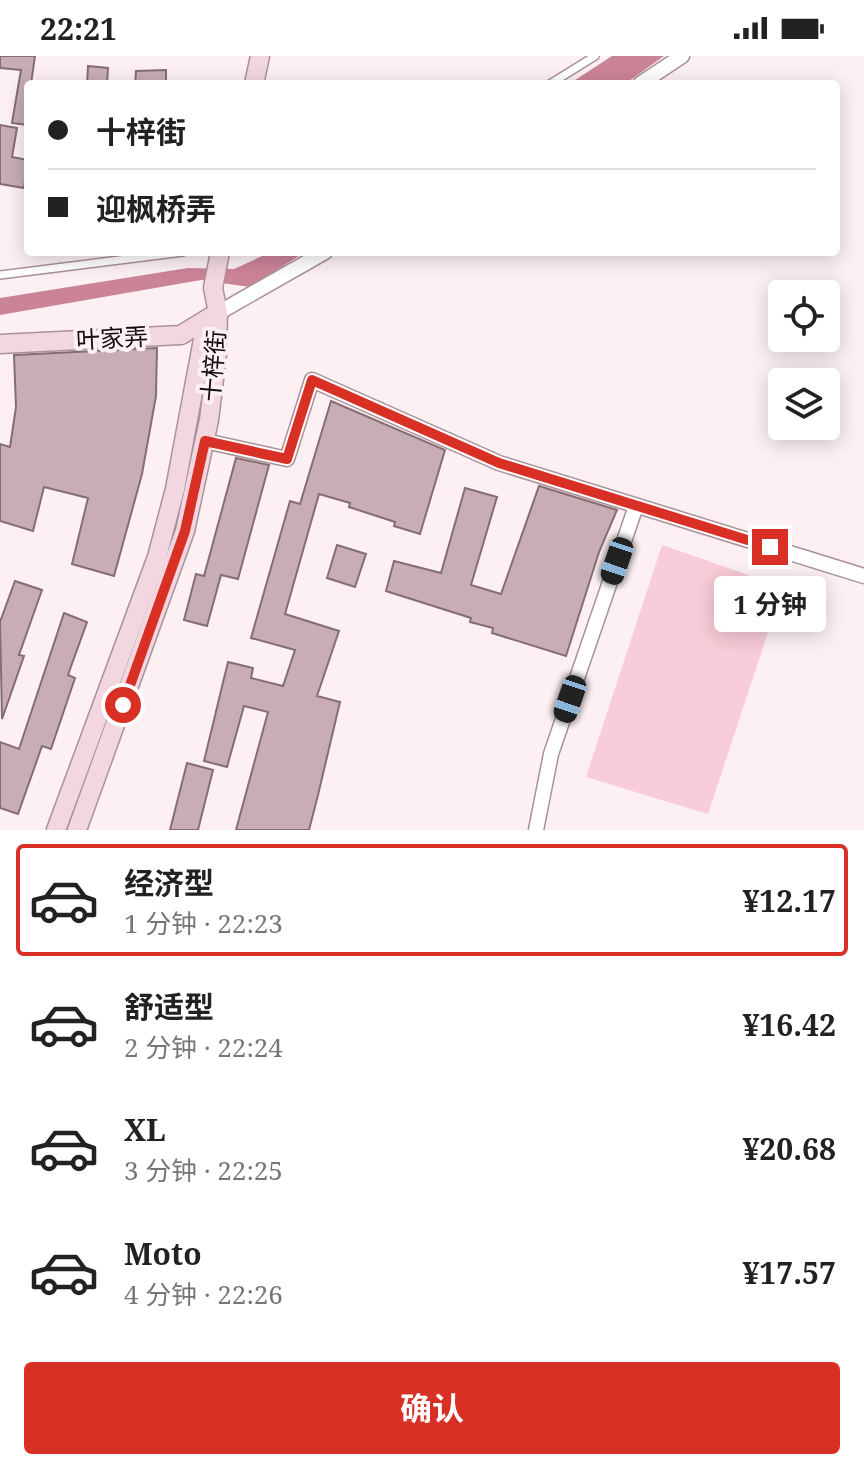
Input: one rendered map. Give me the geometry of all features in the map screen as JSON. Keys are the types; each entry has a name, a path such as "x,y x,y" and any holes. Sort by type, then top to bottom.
{"street":[{"path":"255,80 260,56"},
{"path":"646,80 682,56"},
{"path":"218,313 318,256"},
{"name":"十梓街","path":"77,830 185,531 205,441 217,355 218,313 213,288 219,257"},
{"name":"十梓街","path":"56,830 157,557 175,489 204,334 218,313"},
{"name":"叶家弄","path":"0,344 181,335 218,313"},
{"path":"205,441 287,459 312,380 499,463 864,576"},
{"path":"536,830 551,754 636,506"}],"lane":[{"path":"556,80 595,56"},
{"path":"0,275 151,256"}],"shaded area":[{"path":"612,56 664,56 631,80 575,80"},
{"path":"262,256 299,256 250,287 201,280 0,315 0,298 188,268 234,269"},
{"path":"662,545 783,587 708,814 586,777"}],"building":[{"path":"0,56 35,56 32,80 24,80 24,124 12,123 21,70 0,68"},
{"path":"88,66 108,68 107,80 87,80"},
{"path":"166,70 166,80 135,80 136,71"},
{"path":"0,125 17,128 12,157 24,159 24,188 0,184"},
{"path":"157,348 156,396 142,474 114,576 72,564 88,498 44,487 33,531 0,521 0,444 10,447 16,407 14,355"},
{"path":"331,401 445,450 420,534 349,507 350,503 319,494 285,614 339,631 317,696 340,702 318,795 309,830 236,830 268,712 244,706 227,767 204,761 228,662 253,668 251,678 283,686 295,650 251,638 290,501 300,504"},
{"path":"236,458 269,465 238,579 221,575 207,626 184,620 196,574 204,576"},
{"path":"539,486 617,510 599,552 566,656 492,633 493,628 470,622 471,618 386,591 394,561 441,573 465,488 497,497 471,585 501,594"},
{"path":"337,545 366,554 355,587 327,578"},
{"path":"15,581 42,590 19,655 24,656 2,719 0,622"},
{"path":"64,613 87,622 68,675 75,678 51,749 42,746 18,814 0,808 0,742 19,749"},
{"path":"187,763 213,770 198,830 170,830"}],"route":[{"path":"123,705 185,531 205,441 287,459 312,380 499,463 770,547"}]}
